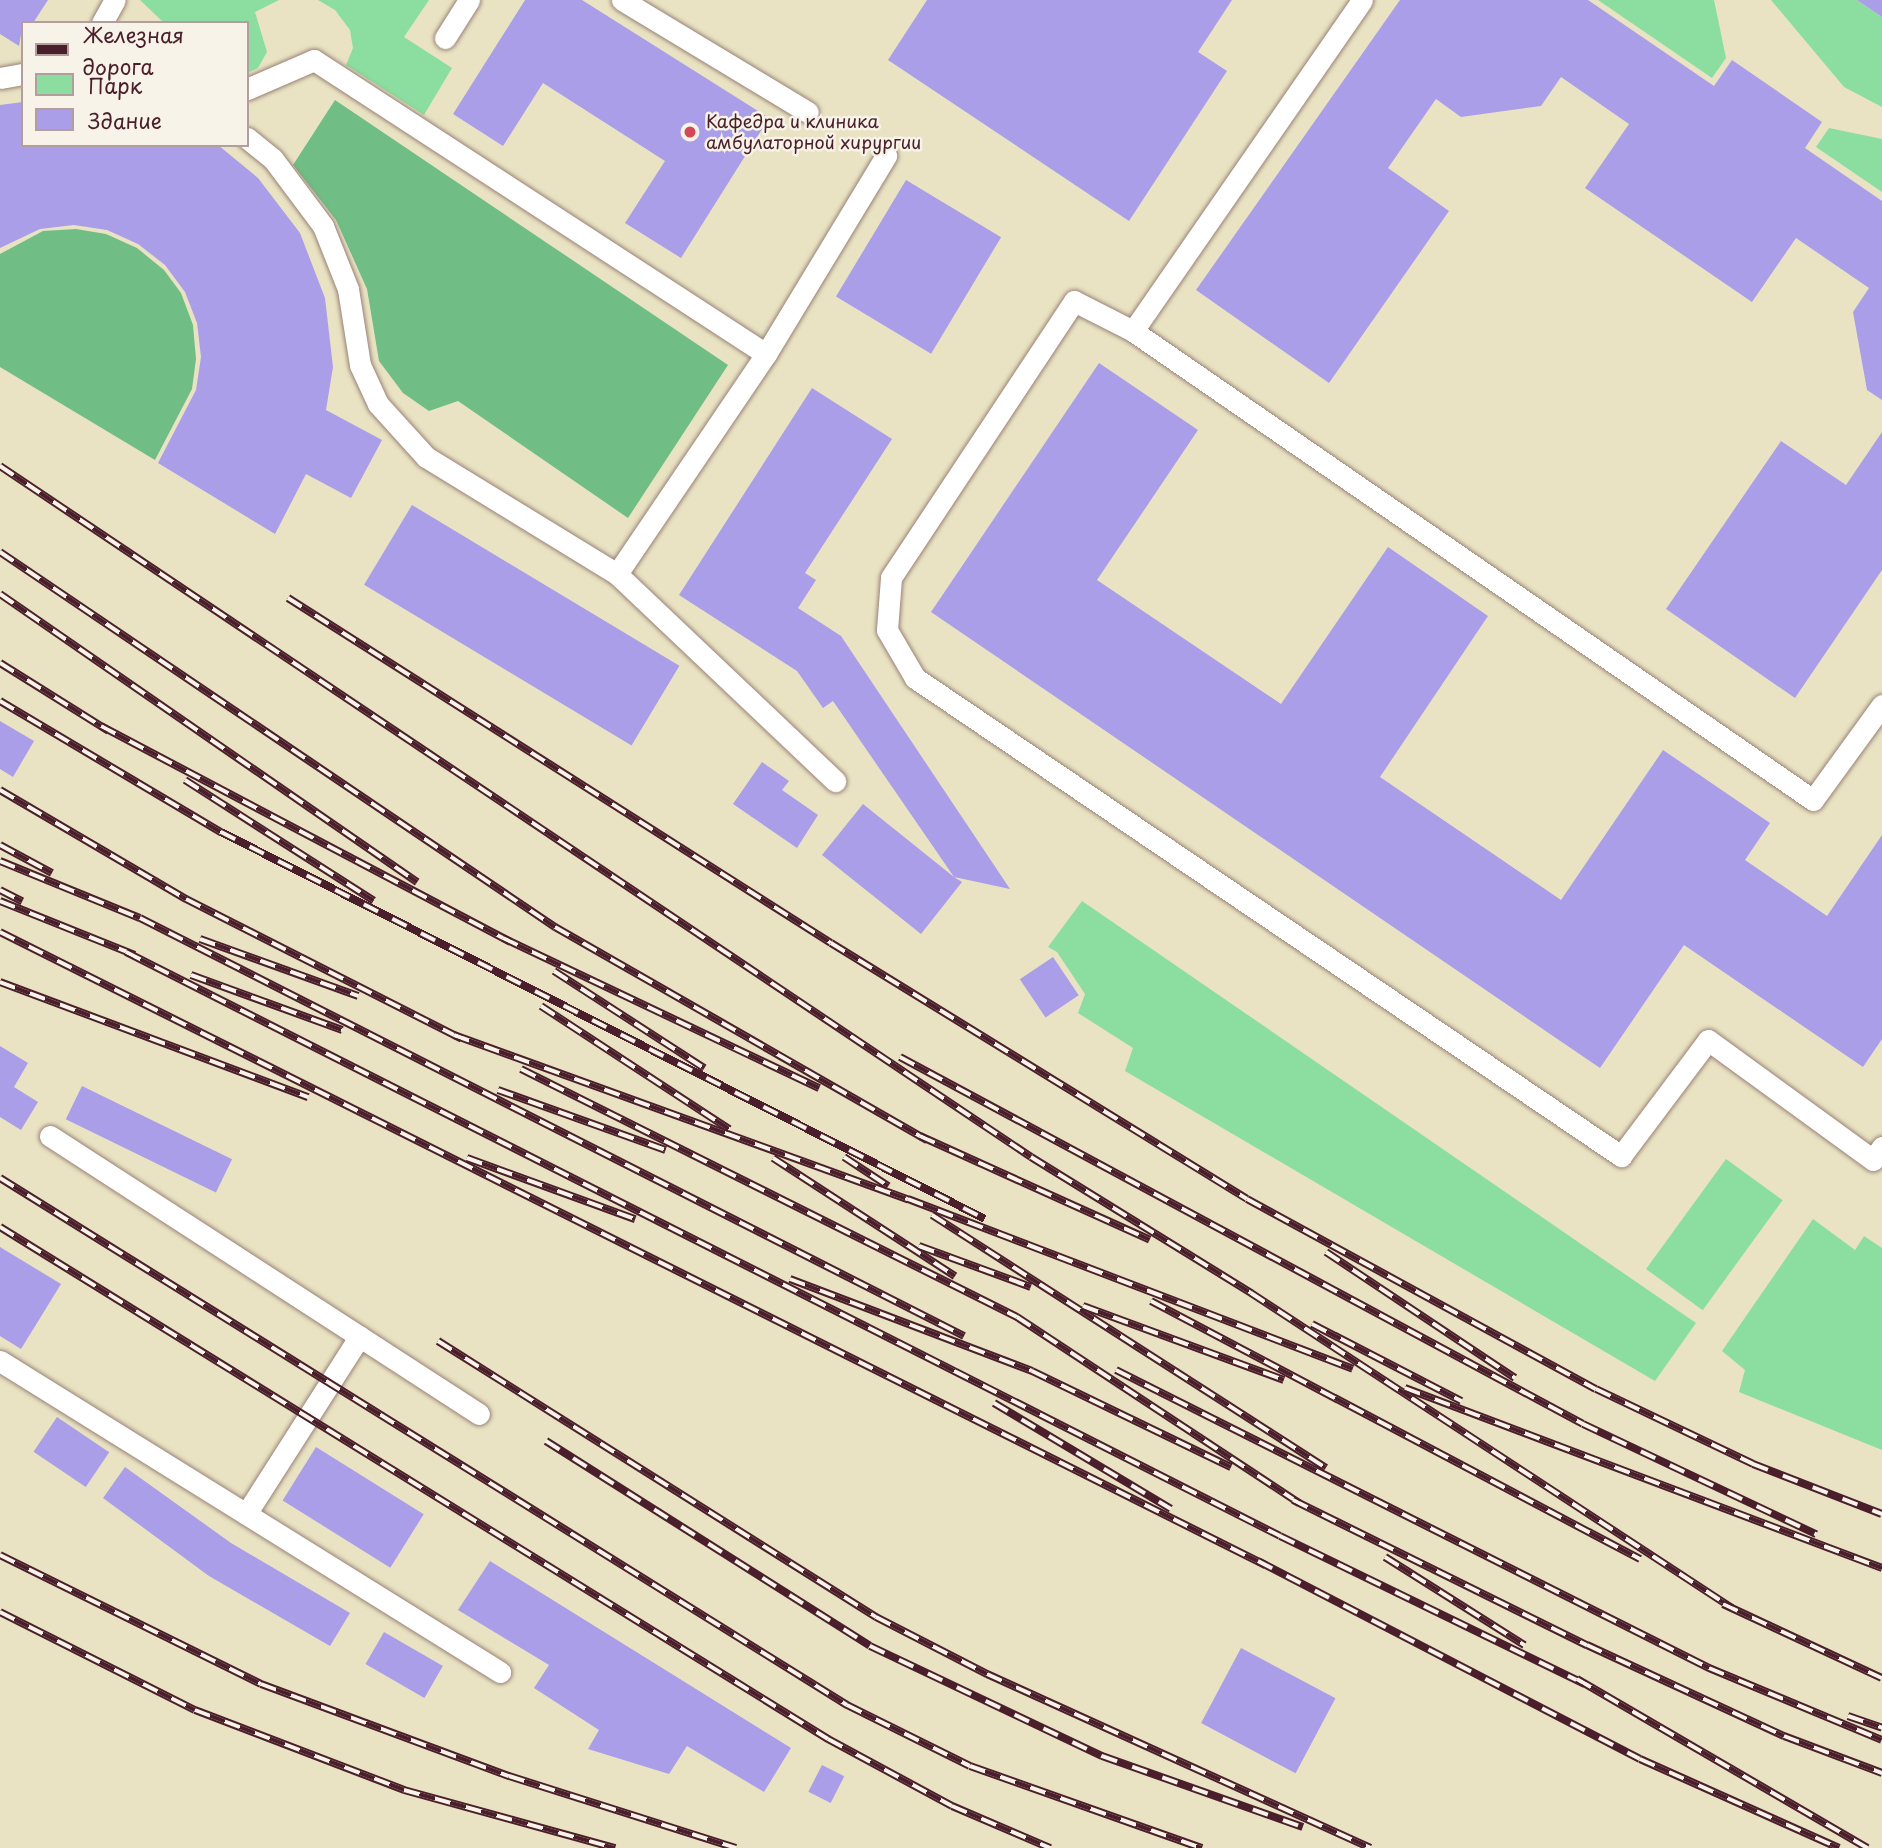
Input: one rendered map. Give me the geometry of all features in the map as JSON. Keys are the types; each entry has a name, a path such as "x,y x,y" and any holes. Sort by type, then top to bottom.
{"lane":[{"path":"103,21 115,0"},
{"path":"445,38 469,0"},
{"path":"1133,331 1363,0"},
{"path":"634,3 808,112"},
{"path":"248,89 314,60 766,354"},
{"path":"0,78 21,74"},
{"path":"248,139 273,159 323,226 348,289 360,365 379,404 426,457 617,575 835,781"},
{"path":"617,575 766,354 886,156"},
{"path":"1879,1158 1708,1040 1621,1156 915,678 887,630 891,578 1073,301 1133,331 1813,800 1882,704"},
{"path":"50,1136 479,1414"},
{"path":"246,1514 360,1336"},
{"path":"0,1361 500,1672"}],"green space":[{"path":"140,0 279,0 255,12 267,52 258,68 248,73 248,21 162,21"},
{"path":"318,0 429,0 404,37 452,68 424,115 346,65 353,48 350,30 335,10"},
{"path":"1598,0 1714,0 1726,58 1712,78"},
{"path":"1771,0 1857,0 1882,17 1882,107 1844,87"},
{"path":"335,100 728,365 628,518 458,401 429,411 403,393 379,361 367,289 336,220 293,165"},
{"path":"1829,128 1882,139 1882,192 1816,147"},
{"path":"76,229 106,234 137,248 164,270 181,293 193,325 196,359 192,389 155,460 0,367 0,254 43,231"},
{"path":"1082,901 1696,1323 1655,1381 1125,1071 1133,1048 1078,1013 1085,994 1057,952 1048,947"},
{"path":"1726,1159 1783,1200 1703,1310 1646,1269"},
{"path":"1813,1219 1855,1250 1864,1236 1882,1248 1882,1450 1739,1392 1745,1370 1722,1351"}],"building":[{"path":"0,0 48,0 34,21 21,21 19,46 0,34"},
{"name":"Кафедра и клиника амбулаторной хирургии","path":"525,0 582,0 769,118 681,258 625,223 665,161 543,83 503,146 453,114"},
{"path":"927,0 1232,0 1198,52 1227,71 1129,221 888,60"},
{"path":"1400,0 1588,0 1714,86 1732,60 1822,122 1805,148 1882,201 1882,400 1867,390 1853,312 1869,288 1796,238 1752,302 1585,188 1629,124 1561,77 1541,106 1461,117 1436,99 1388,168 1449,211 1329,383 1196,290"},
{"path":"1857,0 1882,0 1882,17"},
{"path":"21,102 21,147 220,147 258,178 300,233 325,298 333,367 326,410 382,440 351,498 306,474 275,534 158,463 196,390 201,357 197,323 185,292 165,265 138,244 107,230 74,225 40,229 0,248 0,105"},
{"path":"906,180 1001,237 931,354 836,297"},
{"path":"1099,363 1198,430 1097,580 1281,704 1388,547 1488,616 1380,777 1561,900 1663,750 1770,823 1745,860 1827,916 1882,835 1882,1039 1863,1067 1684,945 1600,1068 931,612"},
{"path":"812,388 892,439 805,573 816,580 798,608 841,636 1010,889 954,877 833,701 823,708 797,671 679,595"},
{"path":"1882,432 1882,570 1795,698 1666,609 1781,441 1846,485"},
{"path":"412,505 679,666 632,745 364,585"},
{"path":"0,721 34,741 13,777 0,769"},
{"path":"762,762 789,781 782,790 818,815 797,848 733,804"},
{"path":"863,804 962,882 921,934 822,855"},
{"path":"1053,957 1079,995 1046,1018 1020,979"},
{"path":"0,1046 28,1063 14,1087 38,1102 21,1130 0,1117"},
{"path":"82,1086 232,1159 216,1192 66,1119"},
{"path":"0,1247 61,1284 21,1349 0,1336"},
{"path":"57,1417 109,1452 86,1487 34,1452"},
{"path":"316,1447 424,1514 390,1568 283,1500"},
{"path":"125,1467 231,1543 350,1613 330,1646 209,1576 103,1498"},
{"path":"490,1561 791,1748 764,1792 687,1746 669,1774 588,1749 599,1730 534,1688 549,1665 458,1610"},
{"path":"384,1632 443,1666 424,1698 366,1664"},
{"path":"1241,1648 1335,1698 1296,1773 1201,1723"},
{"path":"822,1765 844,1776 831,1803 808,1792"}],"railway":[{"path":"0,466 1031,1157 1251,1293 1732,1608"},
{"path":"0,552 555,927 927,1140"},
{"path":"0,594 417,882"},
{"path":"288,598 831,943 1247,1199 1596,1389 1753,1464 1882,1514"},
{"path":"0,663 109,731"},
{"path":"0,701 221,832 985,1219"},
{"path":"101,726 510,942"},
{"path":"185,780 374,901"},
{"path":"0,790 186,899 462,1039"},
{"path":"0,845 52,873"},
{"path":"0,861 140,918 964,1336"},
{"path":"0,890 22,901"},
{"path":"0,901 135,955"},
{"path":"0,932 1265,1565"},
{"path":"503,938 819,1088"},
{"path":"200,939 358,996"},
{"path":"126,952 1280,1536 1585,1684"},
{"path":"554,971 704,1068"},
{"path":"191,975 342,1030"},
{"path":"0,982 308,1097"},
{"path":"541,1006 729,1129"},
{"path":"454,1035 908,1199 1353,1369"},
{"path":"900,1057 1583,1424 1816,1534"},
{"path":"521,1069 1017,1317 1299,1503"},
{"path":"498,1090 666,1150"},
{"path":"920,1136 1150,1240"},
{"path":"844,1157 888,1186"},
{"path":"467,1158 635,1219"},
{"path":"773,1158 955,1276"},
{"path":"0,1178 847,1705 970,1766 1202,1848"},
{"path":"932,1215 1326,1468"},
{"path":"0,1227 828,1739 952,1806 1050,1848"},
{"path":"919,1246 1031,1287"},
{"path":"1326,1252 1515,1378"},
{"path":"790,1279 1032,1371 1231,1467"},
{"path":"1151,1301 1640,1559"},
{"path":"1083,1306 1284,1380"},
{"path":"1312,1324 1461,1401"},
{"path":"438,1341 876,1617 987,1674 1370,1848"},
{"path":"1116,1370 1709,1668 1882,1740"},
{"path":"1405,1388 1882,1568"},
{"path":"994,1403 1171,1509"},
{"path":"546,1441 870,1646 1102,1756 1303,1827"},
{"path":"1293,1500 1587,1645 1784,1736 1882,1773"},
{"path":"0,1555 261,1684 509,1776 736,1848"},
{"path":"1385,1557 1524,1645"},
{"path":"1258,1561 1640,1759 1839,1848"},
{"path":"1723,1604 1882,1678"},
{"path":"0,1612 195,1710 404,1790 615,1848"},
{"path":"1577,1679 1867,1848"},
{"path":"1848,1716 1882,1728"}],"place":[{"name":"Кафедра и клиника амбулаторной хирургии","path":"690,132"}]}
